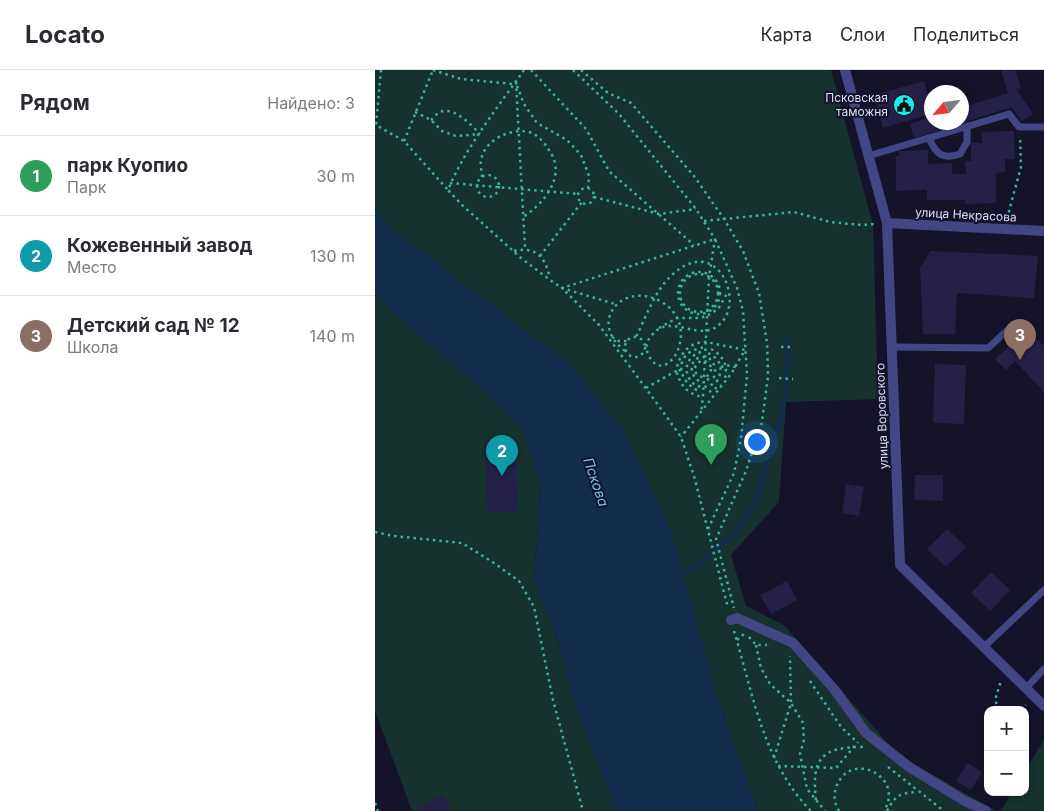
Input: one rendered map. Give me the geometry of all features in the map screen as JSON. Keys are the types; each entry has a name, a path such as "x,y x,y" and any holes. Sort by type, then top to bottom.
{"street":[{"name":"улица Воровского","path":"845,70 884,223 900,565 1044,706"},
{"name":"улица Некрасова","path":"884,223 1044,231"},
{"path":"734,619 793,642 834,689 865,733 909,767 965,801 986,811"}],"lane":[{"path":"969,125 1009,114 1019,127 1044,128"},
{"path":"868,156 954,130"},
{"path":"929,138 933,147 940,155 952,157 960,154 967,142 967,130"},
{"path":"891,346 988,348 1013,325"},
{"path":"984,647 1044,590"},
{"path":"1026,688 1044,669"}],"path":[{"path":"381,70 376,125 404,141 462,205 514,251 562,288 599,324 681,438 694,476 767,745 800,800 811,811"},
{"path":"404,141 433,70 461,79 514,83"},
{"path":"448,190 455,170 523,70"},
{"path":"531,70 586,130 609,172 694,245"},
{"path":"573,70 619,114 697,209 715,239 737,288 743,311 747,375 741,439 733,473 708,529"},
{"path":"581,70 607,93 631,103 694,176 743,250 759,293 767,343 768,376 762,422 749,463 716,539 734,619"},
{"path":"514,83 519,131 525,248"},
{"path":"514,83 523,104 537,123 567,140 581,155 589,176 588,188"},
{"path":"431,120 439,112 449,111 463,118 480,134"},
{"path":"415,112 431,120 442,131 456,136 480,134"},
{"path":"1010,230 1009,210 1021,167 1019,127"},
{"path":"482,177 492,176 498,180 498,191 493,196 485,197 479,193 477,185 482,177 481,160 491,142 508,132 519,131 533,134 544,143 553,156 555,173 550,192 537,208 523,217"},
{"path":"451,183 578,194"},
{"path":"588,188 592,190 594,197"},
{"path":"578,194 581,190 588,188"},
{"path":"578,194 582,202 589,203 594,197"},
{"path":"594,197 659,214 697,209"},
{"path":"540,256 582,202"},
{"path":"704,221 794,212 830,222 862,225 884,223"},
{"path":"562,288 715,239"},
{"path":"701,413 710,263 715,239"},
{"path":"514,251 525,248 540,256 548,268 550,280"},
{"path":"611,336 619,342 636,337 655,299 671,275 681,267 691,263 703,262 710,263 719,270 728,291 729,304 726,316 721,324 707,331 700,332 680,326 667,326 655,330"},
{"path":"697,272 709,276 716,282 719,288 716,301 707,313 695,312 683,307 679,301 681,282 697,272"},
{"path":"562,288 615,304"},
{"path":"636,337 645,342 646,349 652,362 660,365 669,364 675,358 679,349 680,326 677,318 675,314 662,302 639,296 625,298 615,304 608,325 611,336 617,345 630,356 636,358 643,355 646,349 647,340 655,330 677,318 693,318 718,309 725,300 728,291"},
{"path":"718,295 725,300"},
{"path":"693,318 695,312"},
{"path":"625,351 627,341"},
{"path":"703,397 688,393 681,384 676,371 681,353 699,342 745,350"},
{"path":"697,390 684,380 681,370 682,364 689,352 706,347"},
{"path":"781,347 793,347"},
{"path":"709,392 720,386 725,380 726,365 718,353 711,349"},
{"path":"681,438 736,367 745,350"},
{"path":"701,352 691,357 686,367 688,378 696,385 703,387 712,385 717,381 720,376 721,367 717,359 705,352"},
{"path":"696,354 698,358"},
{"path":"698,358 713,361 716,369 713,377 703,382"},
{"path":"698,358 691,368 693,376 699,381"},
{"path":"704,378 698,375 695,368 697,363 705,359"},
{"path":"704,378 710,374 712,368 705,359"},
{"path":"721,367 726,365 736,367"},
{"path":"646,388 681,370"},
{"path":"713,377 717,381"},
{"path":"684,380 688,378"},
{"path":"779,378 793,379"},
{"path":"375,532 394,536 462,543 519,581 534,607 553,700 583,811"},
{"path":"774,758 791,703 790,657 793,642"},
{"path":"756,645 761,668 770,684 791,703 803,723 804,740 800,754 807,789 825,811"},
{"path":"997,706 995,700 1006,669"},
{"path":"778,766 836,768 865,733"},
{"path":"817,801 815,776 822,758 834,749 863,747"},
{"path":"839,811 834,797 835,788 839,780 846,773 854,769 863,768 872,770 880,775 886,783 889,791 885,811"},
{"path":"885,811 892,801 903,793 918,792"},
{"path":"375,803 378,811"}],"green space":[{"path":"375,70 831,70 873,225 878,399 786,402 779,502 731,555 746,606 785,626 898,755 996,811 758,811 718,699 460,282 390,228 375,208"},
{"path":"375,295 482,389 523,430 541,484 534,579 558,641 576,709 617,811 412,811 375,711"},
{"path":"1044,740 1044,811 1001,811 1010,796 1029,796 1029,764"}],"water":[{"name":"Пскова","path":"375,208 390,228 570,364 622,428 671,531 718,699 758,811 617,811 576,709 558,641 534,579 541,484 523,430 482,389 375,295"}],"building":[{"path":"1001,70 1015,70 1021,88 1011,92 1017,90 1033,114 1021,121 1012,107 969,121 969,105 1008,93"},
{"path":"924,81 924,116 883,128 874,95"},
{"path":"924,119 924,130 939,130 914,138 910,124"},
{"path":"1014,131 1015,159 1005,159 1005,172 996,173 996,203 965,204 965,200 927,200 927,190 896,191 896,156 899,156 899,151 928,150 928,164 952,163 952,174 966,174 965,161 971,161 971,143 982,143 982,132"},
{"path":"930,251 1038,256 1034,298 957,293 955,334 923,334 920,268"},
{"path":"1027,329 1044,346 1044,392 1015,361 1006,370 995,359"},
{"path":"935,364 966,365 964,424 933,423"},
{"path":"516,439 518,511 487,512 485,440"},
{"path":"915,475 943,475 943,501 914,500"},
{"path":"846,484 864,487 859,516 842,513"},
{"path":"947,529 966,547 946,567 927,549"},
{"path":"991,572 1010,590 990,611 971,593"},
{"path":"787,581 797,600 771,614 760,595"},
{"path":"967,763 982,772 971,790 956,781"},
{"path":"443,795 451,811 422,811 420,807"}],"waterway":[{"path":"678,578 690,571 737,531 755,503 782,413 787,384 788,340"}],"place":[{"name":"Псковская таможня","path":"904,105"},
{"name":"Детский сад № 12","path":"1020,360"},
{"name":"парк Куопио","path":"711,465"},
{"name":"Кожевенный завод","path":"502,476"}]}
